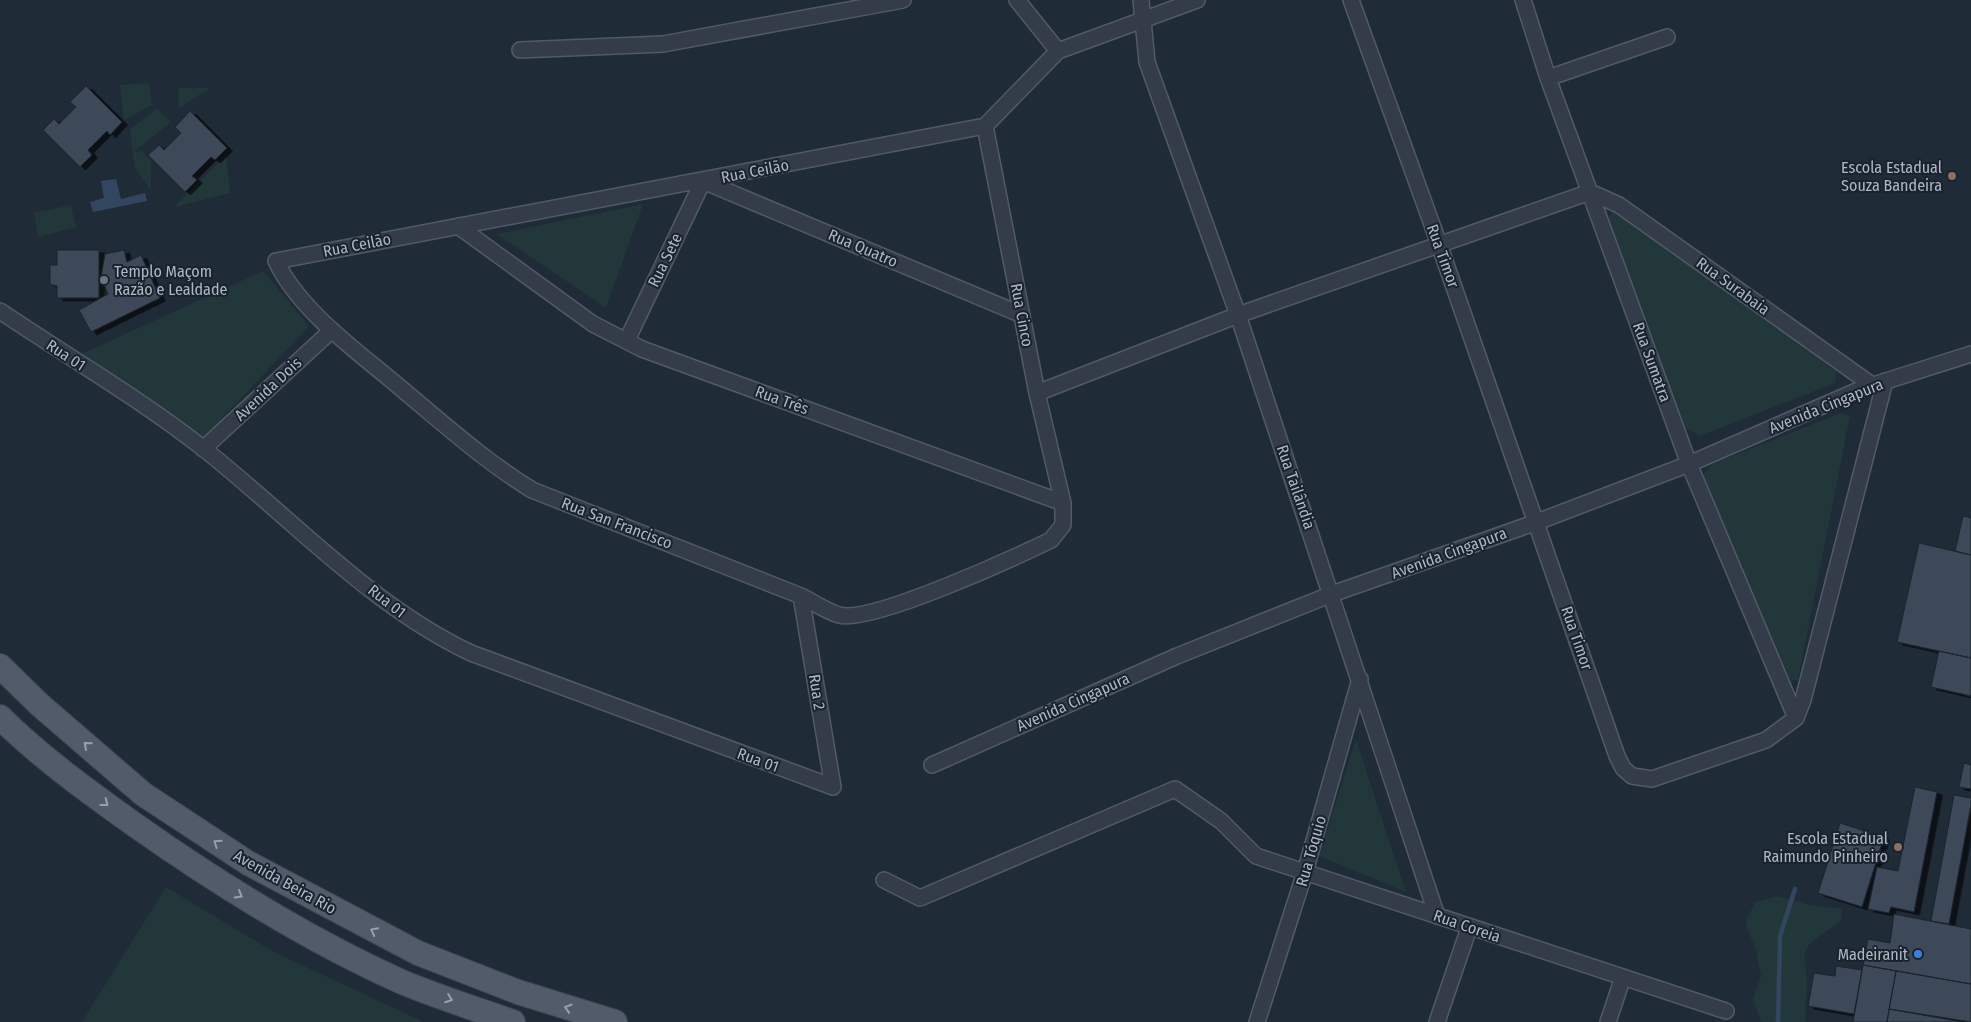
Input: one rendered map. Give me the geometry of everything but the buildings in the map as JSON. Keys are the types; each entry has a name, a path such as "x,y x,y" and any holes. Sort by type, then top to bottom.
{"main road":[{"name":"Avenida Beira Rio","path":"0,666 40,705 144,794 248,863 418,952 518,992 615,1022"},
{"name":"Avenida Beira Rio","path":"0,717 15,732 105,804 209,877 312,938 403,982 512,1022"}],"street":[{"path":"520,50 663,44 903,0"},
{"path":"1016,0 1058,51"},
{"path":"1141,0 1142,20"},
{"path":"985,126 1058,51 1197,0"},
{"name":"Rua Timor","path":"1351,0 1537,522 1617,756 1623,768 1632,776 1652,779 1766,740 1796,718"},
{"name":"Rua Sumatra","path":"1523,0 1548,78 1689,464 1796,718"},
{"name":"Rua Tailândia","path":"1142,20 1147,62 1238,316 1332,594 1437,916"},
{"path":"1548,78 1667,37"},
{"name":"Rua Ceilão","path":"276,261 985,126"},
{"name":"Rua Cinco","path":"985,126 1037,393 1063,503"},
{"name":"Rua Quatro","path":"703,181 1022,315"},
{"name":"Rua Sete","path":"627,340 703,181"},
{"path":"1037,393 1238,316 1590,192"},
{"name":"Rua Surabaia","path":"1590,192 1619,205 1878,383"},
{"name":"Rua Três","path":"458,226 593,324 642,349 1063,503"},
{"name":"Rua San Francisco","path":"276,261 285,280 332,330 498,469 532,490 801,596 839,615 861,615 930,592 1051,540 1063,525 1063,503"},
{"name":"Rua 01","path":"0,311 66,356 121,389 203,448 382,599 444,640 470,653 833,787"},
{"name":"Avenida Dois","path":"203,448 332,330"},
{"name":"Avenida Cingapura","path":"932,765 1177,656 1332,594 1537,522 1689,464 1878,383 1971,354"},
{"path":"1796,718 1803,700 1878,383"},
{"name":"Rua 2","path":"801,596 833,787"},
{"name":"Rua Tóquio","path":"1257,1022 1305,872 1360,679"},
{"name":"Rua Coreia","path":"884,880 920,898 1176,789 1221,821 1238,841 1256,856 1469,928 1726,1011"},
{"path":"1437,1022 1469,928"},
{"path":"1608,1022 1623,977"}],"green space":[{"path":"149,83 152,105 124,120 120,85"},
{"path":"178,88 210,88 179,108"},
{"path":"157,109 171,122 134,152 142,151 151,161 151,190 135,169 130,129"},
{"path":"226,155 230,193 174,207"},
{"path":"643,204 606,308 497,234"},
{"path":"71,205 76,227 38,237 34,213"},
{"path":"1615,210 1837,372 1835,383 1700,436 1684,427 1608,217"},
{"path":"263,271 309,326 202,440 75,357"},
{"path":"1841,413 1850,416 1798,680 1791,681 1702,477 1712,464"},
{"path":"1356,740 1406,892 1319,856"},
{"path":"166,887 274,952 424,1022 82,1022"},
{"path":"1778,896 1810,905 1842,909 1841,921 1810,943 1804,956 1807,979 1805,1022 1761,1022 1753,999 1761,976 1756,950 1745,923 1755,902"}],"water":[{"path":"116,179 121,199 145,193 147,201 93,212 90,202 104,198 101,181"}],"waterway":[{"path":"1778,1022 1780,936 1795,889"}],"place":[{"name":"Escola Estadual Souza Bandeira","path":"1952,176"},
{"name":"Templo Maçom Razão e Lealdade","path":"104,280"},
{"name":"Escola Estadual Raimundo Pinheiro","path":"1898,847"},
{"name":"Madeiranit","path":"1918,954"}]}
